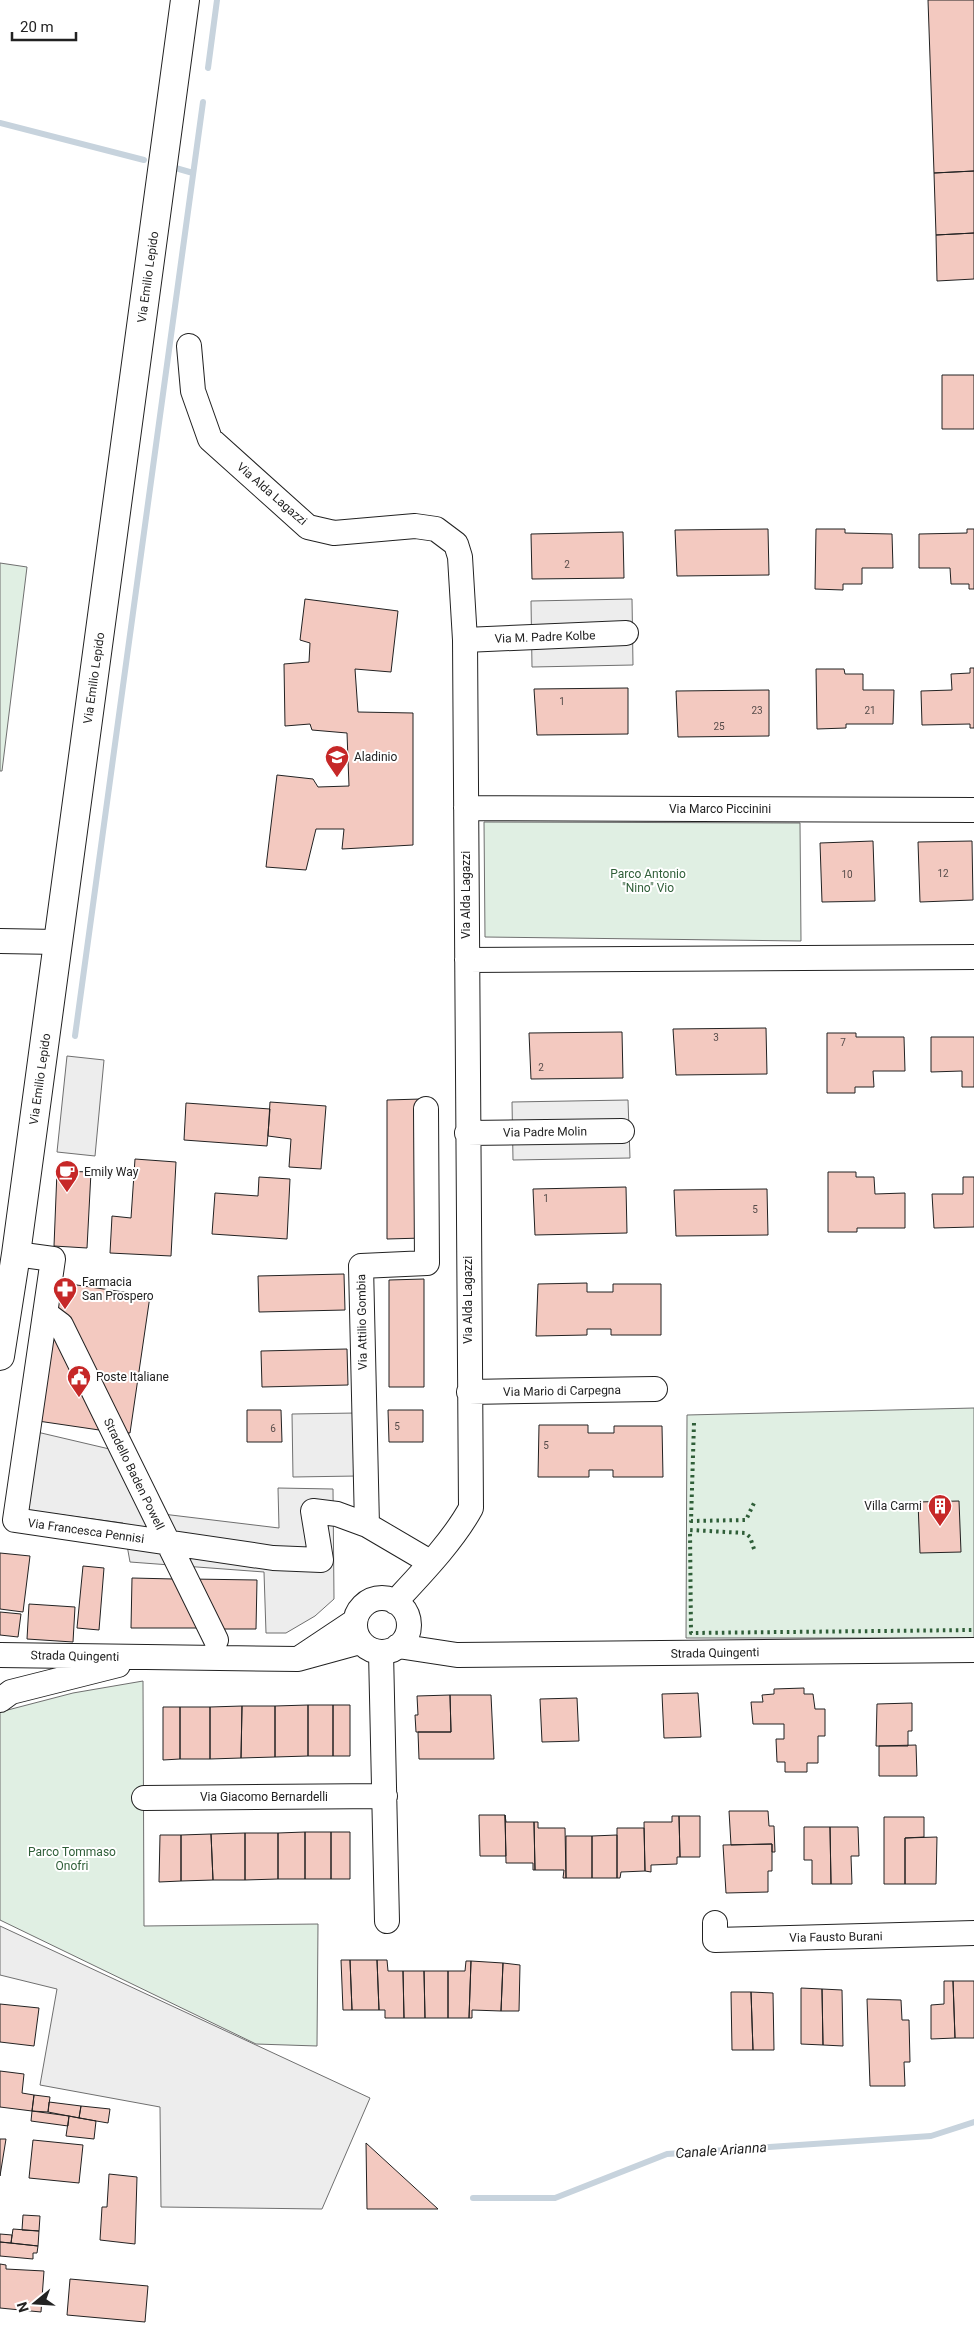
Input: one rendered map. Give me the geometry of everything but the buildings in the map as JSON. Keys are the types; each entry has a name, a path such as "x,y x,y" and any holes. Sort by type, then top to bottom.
{"main road":[{"name":"Via Emilio Lepido","path":"0,1356 16,1254 185,0"}],"street":[{"name":"Via Alda Lagazzi","path":"189,346 193,391 210,439 308,527 334,533 415,526 436,529 456,544 460,557 465,640 471,1508 465,1520 395,1602"},
{"name":"Via M. Padre Kolbe","path":"465,640 626,634"},
{"name":"Via Marco Piccinini","path":"466,808 974,810"},
{"path":"0,941 58,942"},
{"path":"467,960 974,957"},
{"name":"Via Attilio Gombia","path":"366,1525 361,1266 428,1263 426,1109"},
{"name":"Via Padre Molin","path":"467,1133 622,1131"},
{"name":"Via Francesca Pennisi","path":"16,1254 53,1259 15,1520 273,1558 321,1560 313,1511 337,1514 366,1525"},
{"name":"Stradello Baden Powell","path":"46,1313 61,1325 216,1640"},
{"name":"Via Mario di Carpegna","path":"469,1392 655,1389"},
{"path":"366,1525 430,1562"},
{"path":"374,1640 407,1635 408,1621 401,1606 387,1599 370,1601 363,1606 374,1640 385,1796 387,1921"},
{"path":"408,1621 457,1655"},
{"name":"Strada Quingenti","path":"0,1655 298,1659 374,1640 457,1655 974,1650"},
{"name":"Strada Quingenti","path":"4,1695 149,1657"},
{"name":"Via Giacomo Bernardelli","path":"144,1798 385,1796"},
{"name":"Via Fausto Burani","path":"715,1923 715,1940 974,1933"}],"green space":[{"path":"0,563 27,567 2,771 0,771"},
{"name":"Parco Antonio \"Nino\" Vio","path":"484,822 800,823 801,941 485,937"},
{"path":"974,1408 974,1638 686,1638 687,1415"},
{"name":"Parco Tommaso Onofri","path":"143,1681 144,1926 318,1924 317,2046 256,2044 0,1920 0,1712 73,1693"}],"shaded area":[{"path":"632,599 633,665 532,667 531,601"},
{"path":"67,1056 104,1060 95,1156 57,1152"},
{"path":"628,1100 630,1158 513,1160 512,1102"},
{"path":"356,1413 357,1476 293,1477 292,1414"},
{"path":"37,1432 118,1451 146,1512 279,1528 278,1488 333,1489 334,1599 315,1616 286,1633 266,1633 264,1572 130,1562 123,1523 25,1510"},
{"path":"0,1926 370,2098 322,2209 161,2207 160,2107 40,2085 57,1989 0,1975"}],"waterway":[{"path":"208,68 217,0"},
{"path":"75,1036 203,102"},
{"path":"0,123 144,160"},
{"path":"172,167 193,173"},
{"name":"Canale Arianna","path":"473,2198 555,2198 667,2154 931,2136 974,2122"}],"hedge":[{"path":"694,1423 691,1521 746,1520 754,1503"},
{"path":"754,1549 750,1537 745,1533 690,1530 691,1633 974,1630"}],"place":[{"name":"Aladinio","path":"337,778"},
{"name":"Emily Way","path":"67,1193"},
{"name":"Farmacia San Prospero","path":"65,1310"},
{"name":"Poste Italiane","path":"79,1398"},
{"name":"Villa Carmi","path":"940,1527"}]}
